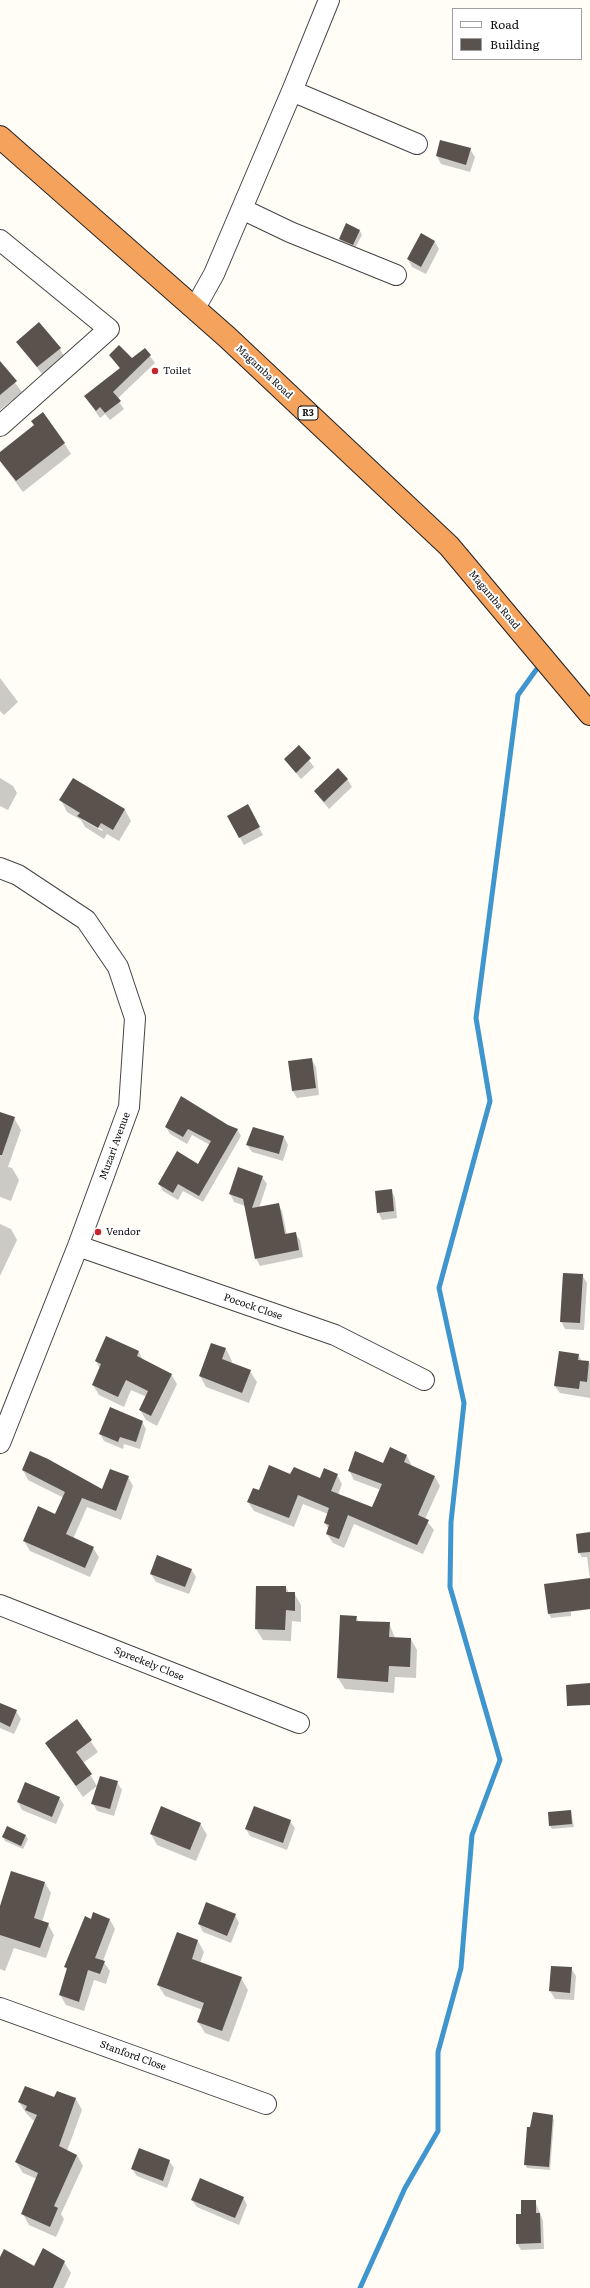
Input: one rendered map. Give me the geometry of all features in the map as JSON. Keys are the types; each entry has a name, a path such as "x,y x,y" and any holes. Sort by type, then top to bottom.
{"highway":[{"name":"Magamba Road","path":"0,137 195,308 449,546 590,714"}],"street":[{"path":"195,308 214,274 329,0"},
{"path":"292,91 417,144"},
{"path":"242,209 290,232 396,275"},
{"path":"0,240 109,329 0,426"},
{"name":"Muzari Avenue","path":"0,868 18,875 86,920 118,967 135,1018 129,1107 78,1246 0,1443"},
{"name":"Pocock Close","path":"78,1246 335,1335 424,1380"},
{"name":"Spreckely Close","path":"0,1605 299,1723"},
{"name":"Stanford Close","path":"0,2008 266,2104"}],"building":[{"path":"440,140 471,148 466,165 436,156"},
{"path":"346,223 360,230 353,245 339,239"},
{"path":"421,233 435,241 421,267 407,259"},
{"path":"39,322 61,348 37,367 16,342"},
{"path":"119,345 132,358 145,348 151,355 113,392 121,401 105,413 100,407 96,411 84,396 120,368 109,355"},
{"path":"0,361 17,381 0,395"},
{"path":"43,412 65,443 16,481 0,461 0,452 34,425 31,421"},
{"path":"299,745 311,758 296,773 284,759"},
{"path":"338,768 348,779 324,802 314,791"},
{"path":"73,778 125,809 113,830 101,823 98,828 77,816 80,813 59,800"},
{"path":"248,804 260,827 239,838 227,816"},
{"path":"312,1058 316,1088 292,1091 288,1061"},
{"path":"181,1096 228,1125 238,1129 199,1196 178,1184 173,1193 158,1184 177,1151 198,1164 211,1141 188,1129 183,1137 165,1127"},
{"path":"0,1112 15,1117 2,1155 0,1155"},
{"path":"253,1127 284,1136 279,1154 246,1145"},
{"path":"238,1167 263,1176 252,1208 279,1203 285,1234 296,1232 299,1250 255,1259 243,1199 229,1194"},
{"path":"392,1189 394,1211 377,1213 375,1191"},
{"path":"563,1273 583,1274 580,1323 560,1322"},
{"path":"106,1336 139,1351 137,1356 172,1374 151,1416 139,1410 148,1391 126,1380 118,1397 92,1385 101,1364 95,1361"},
{"path":"211,1343 226,1348 222,1359 251,1370 242,1393 199,1376"},
{"path":"559,1351 579,1354 578,1360 589,1361 587,1382 580,1381 579,1389 554,1386"},
{"path":"110,1407 143,1421 136,1442 120,1437 118,1442 99,1434"},
{"path":"390,1447 407,1455 404,1462 435,1476 418,1515 429,1520 417,1545 348,1515 339,1539 326,1534 329,1525 324,1523 329,1508 298,1495 289,1518 247,1502 253,1488 259,1490 269,1465 290,1474 294,1467 320,1478 324,1468 338,1474 331,1491 372,1507 382,1484 348,1471 355,1451 383,1463"},
{"path":"30,1451 48,1459 102,1489 110,1469 129,1476 116,1511 82,1498 66,1534 94,1547 85,1568 23,1541 38,1506 55,1514 65,1492 22,1470"},
{"path":"590,1532 590,1552 578,1553 576,1534"},
{"path":"157,1555 192,1569 185,1587 150,1574"},
{"path":"590,1578 590,1609 548,1614 544,1584"},
{"path":"256,1586 286,1586 286,1592 295,1592 295,1611 286,1610 285,1630 255,1629"},
{"path":"340,1615 357,1616 356,1621 390,1622 389,1637 411,1638 410,1667 389,1666 388,1682 337,1678"},
{"path":"590,1683 590,1705 567,1706 566,1685"},
{"path":"0,1703 17,1710 10,1727 0,1722"},
{"path":"77,1719 92,1740 76,1752 92,1774 76,1786 45,1743"},
{"path":"100,1776 118,1781 110,1809 91,1804"},
{"path":"25,1782 60,1797 52,1817 17,1802"},
{"path":"161,1806 201,1823 190,1850 150,1834"},
{"path":"254,1806 291,1820 283,1843 245,1829"},
{"path":"571,1810 572,1824 549,1826 548,1812"},
{"path":"7,1826 26,1835 21,1846 2,1837"},
{"path":"11,1871 45,1882 34,1918 49,1923 40,1948 0,1935 0,1906"},
{"path":"206,1902 236,1914 227,1936 198,1924"},
{"path":"93,1912 110,1919 95,1958 105,1961 100,1974 88,1970 79,2002 59,1995 67,1968 64,1967 85,1916 91,1919"},
{"path":"177,1932 198,1940 192,1959 242,1977 222,2031 197,2022 204,2003 157,1985"},
{"path":"551,1966 572,1967 570,1993 549,1991"},
{"path":"25,2086 54,2097 57,2091 76,2098 59,2146 77,2155 54,2206 58,2208 50,2227 21,2214 38,2173 15,2162 37,2115 25,2110 27,2106 18,2102"},
{"path":"533,2112 553,2115 549,2167 524,2165 527,2127 530,2127"},
{"path":"139,2148 170,2160 163,2181 131,2169"},
{"path":"200,2178 244,2197 235,2218 191,2200"},
{"path":"521,2200 536,2200 536,2213 540,2213 541,2243 516,2244 516,2214 521,2214"},
{"path":"43,2248 65,2261 53,2288 0,2288 0,2257 4,2249 34,2266"}],"waterway":[{"path":"360,2288 405,2188 438,2131 438,2052 461,1968 472,1835 500,1760 450,1587 451,1522 464,1403 439,1288 490,1101 476,1018 518,695 536,670"}],"place":[{"name":"Toilet","path":"155,371"},
{"name":"Vendor","path":"98,1232"}]}
